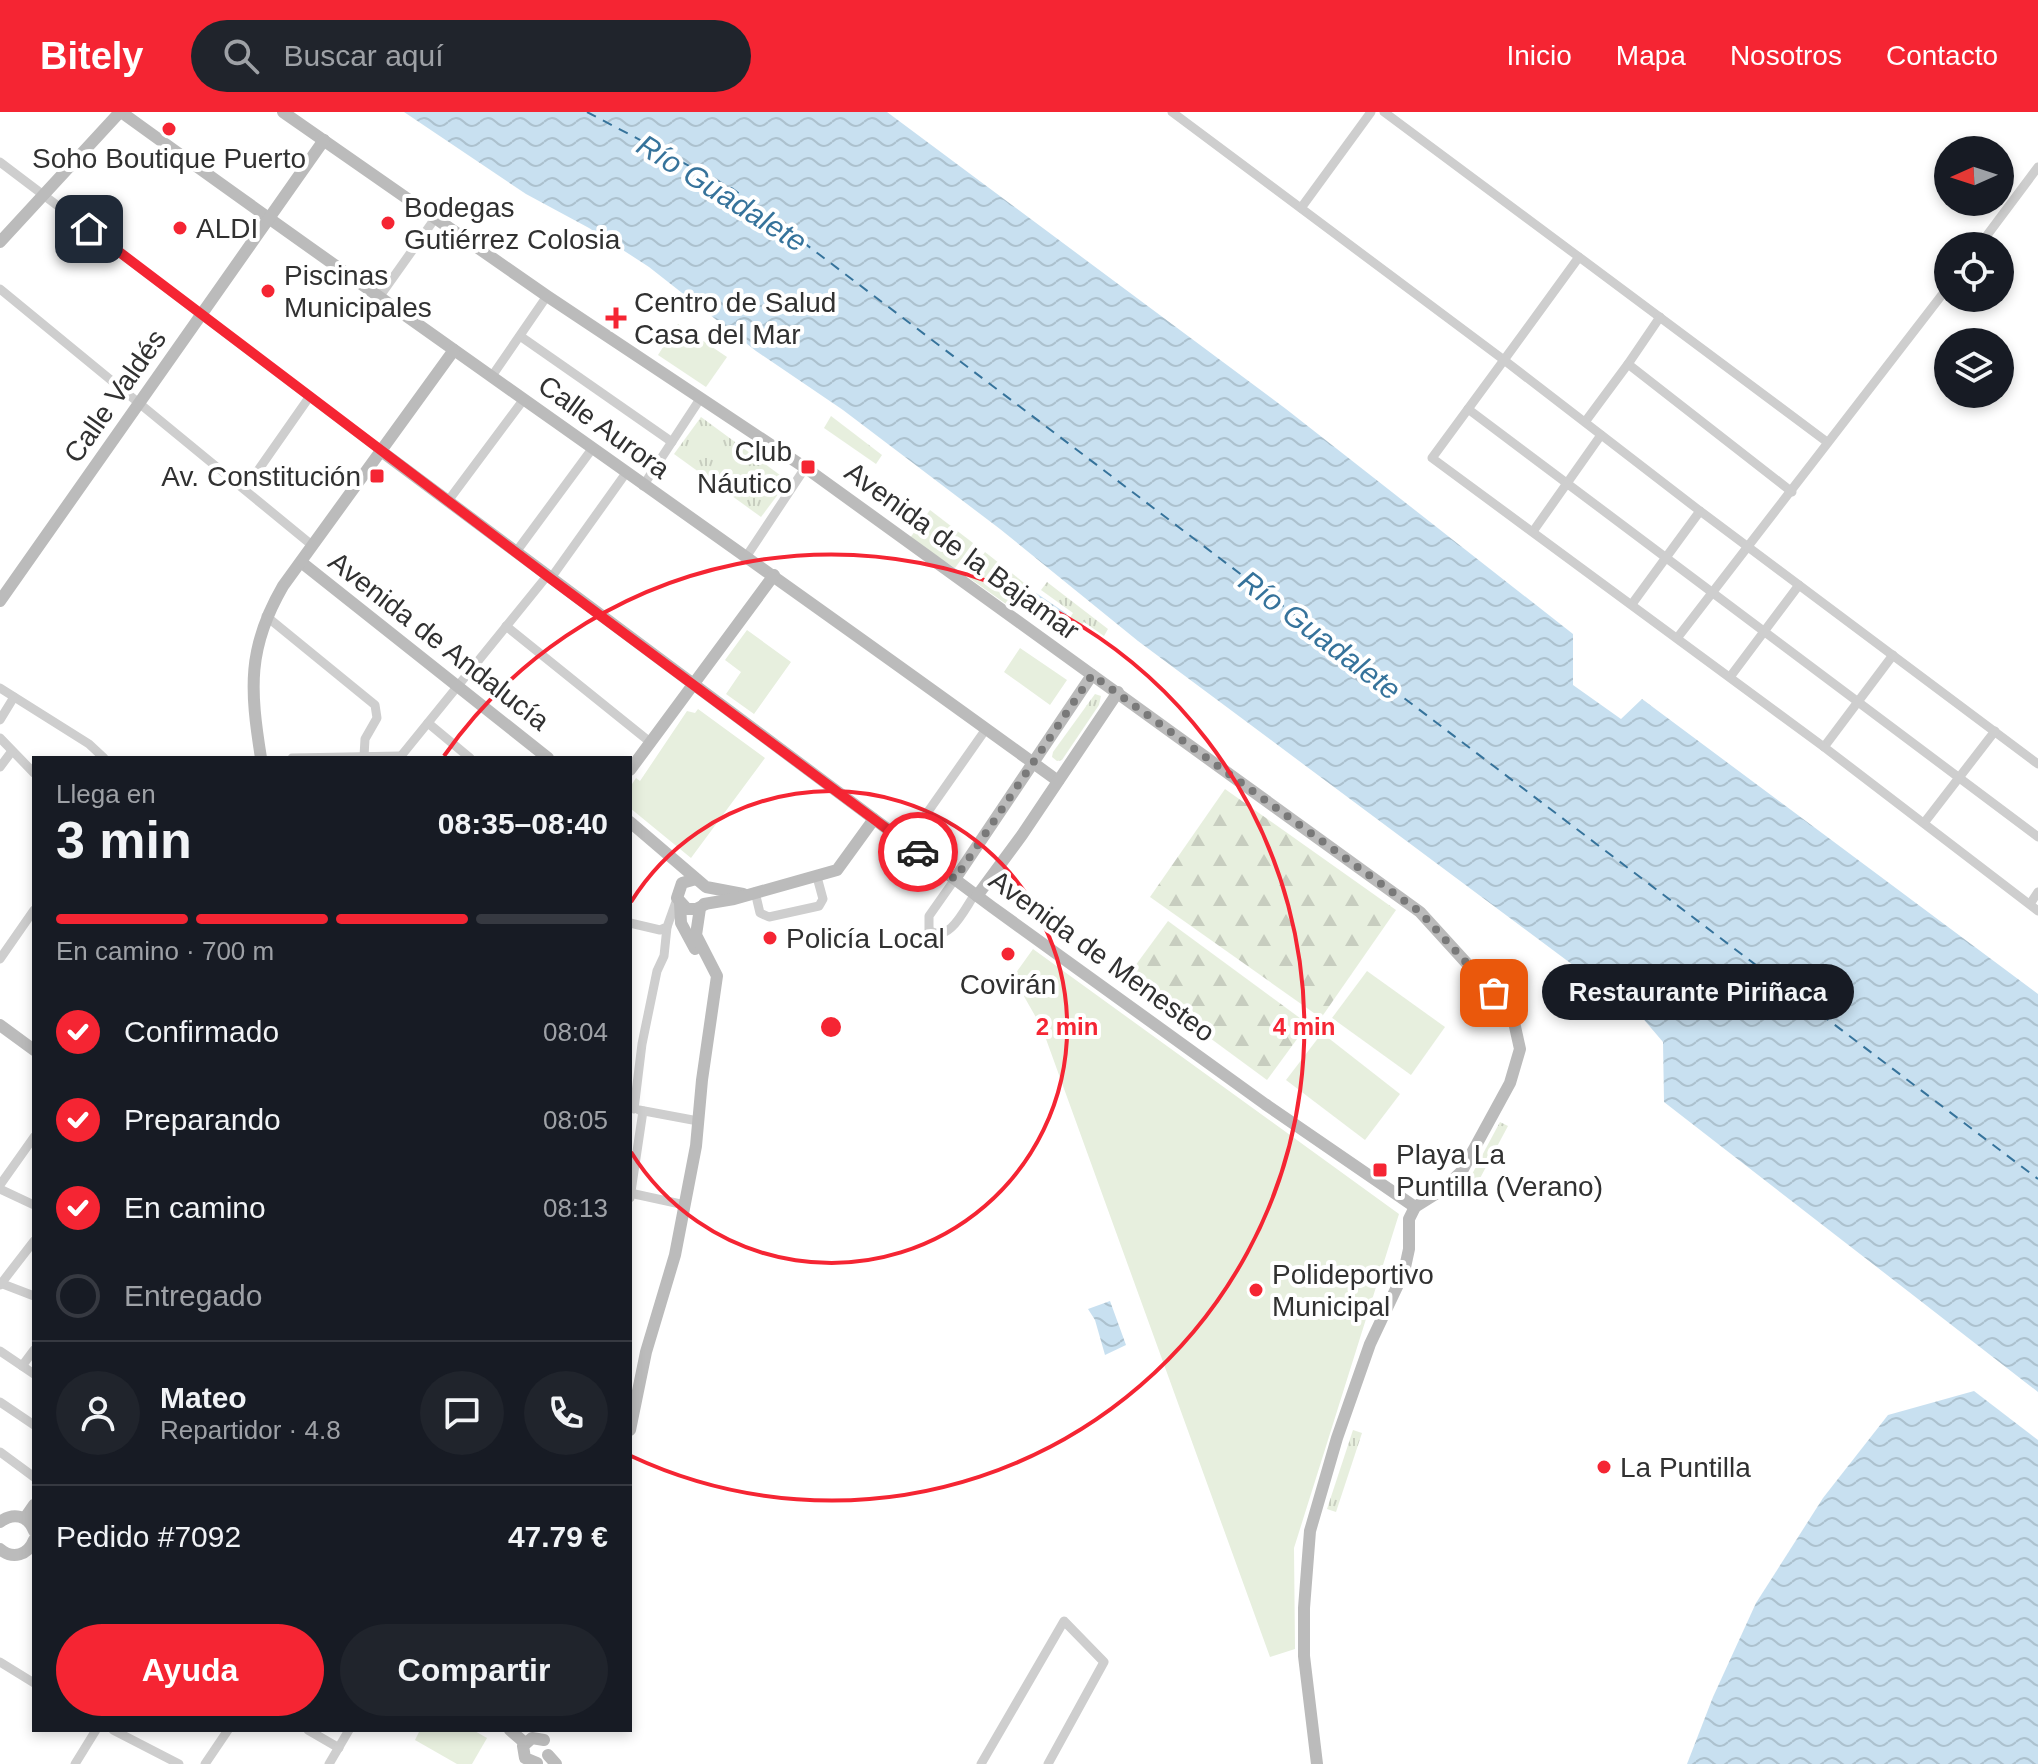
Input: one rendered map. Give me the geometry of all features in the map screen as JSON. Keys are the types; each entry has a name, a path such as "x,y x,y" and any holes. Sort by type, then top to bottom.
{"street":[{"path":"0,242 121,112"},
{"name":"Calle Aurora","path":"121,112 643,486 774,575 1058,781"},
{"name":"Avenida de la Bajamar","path":"283,112 547,296 805,468 1420,912 1512,1013 1520,1049 1510,1083 1462,1171 1442,1190 1415,1207"},
{"path":"1172,112 2038,764"},
{"path":"1183,112 1197,129"},
{"path":"1301,208 1371,112"},
{"path":"1384,112 1827,442"},
{"name":"Calle Valdés","path":"0,601 324,140"},
{"path":"0,162 381,451"},
{"path":"1989,232 2038,167"},
{"path":"380,296 436,217"},
{"path":"1579,257 1432,458 1678,637 2034,907 2038,892"},
{"path":"0,289 313,546"},
{"path":"492,376 547,296"},
{"path":"1678,637 1934,305"},
{"path":"1585,422 1660,317"},
{"path":"520,336 672,442"},
{"path":"261,756 252,677 266,616 301,562 454,350"},
{"path":"1628,364 1792,492"},
{"path":"245,489 310,396"},
{"path":"448,501 524,399"},
{"path":"643,486 700,399"},
{"path":"1468,409 2038,837"},
{"path":"1534,530 1601,435"},
{"path":"516,552 592,449"},
{"name":"Avenida de Menesteo","path":"381,451 976,895 1265,1104 1415,1207"},
{"path":"746,557 805,468"},
{"path":"403,756 456,686 549,577 626,473"},
{"path":"1632,604 1700,511"},
{"name":"Avenida de Andalucía","path":"301,562 545,756"},
{"path":"632,767 774,575"},
{"path":"1730,677 1799,585"},
{"path":"266,616 375,705 377,718 365,739 364,756"},
{"path":"506,626 650,742"},
{"path":"1824,747 1893,655"},
{"path":"1092,675 929,916 929,930 934,934 953,926 1022,835 1118,692"},
{"path":"0,688 89,744 102,756"},
{"path":"0,720 14,697"},
{"path":"428,723 468,756"},
{"path":"906,843 986,729"},
{"path":"1924,823 1995,731"},
{"path":"0,738 32,771"},
{"path":"0,767 12,751"},
{"path":"679,901 687,909 837,870 874,819"},
{"path":"632,824 701,883 708,896 702,906 696,935 717,976 685,1205 675,1255 646,1352 632,1422"},
{"path":"671,858 682,883 679,901 681,923 697,952 717,976"},
{"path":"682,883 701,883 750,894 760,913 769,917 819,906 823,899 817,877"},
{"path":"632,1166 642,1044 657,971 664,956 667,927 679,901"},
{"path":"0,959 32,913"},
{"path":"632,923 660,930 667,927"},
{"path":"0,1025 32,1049"},
{"path":"636,1109 698,1121"},
{"path":"32,1140 0,1187 32,1204"},
{"path":"632,1194 685,1205"},
{"path":"1317,1764 1304,1656 1310,1531 1337,1438 1370,1344 1404,1272 1409,1249 1409,1219 1415,1207"},
{"path":"32,1244 0,1284 32,1295"},
{"path":"0,1351 32,1373"},
{"path":"22,1366 32,1353"},
{"path":"632,1368 643,1376"},
{"path":"0,1402 32,1424"},
{"path":"0,1452 32,1476"},
{"path":"25,1518 32,1508"},
{"path":"0,1522 13,1516 25,1518 32,1528"},
{"path":"2,1555 18,1556 32,1548"},
{"path":"981,1764 1064,1621 1104,1662 1048,1764"},
{"path":"0,1662 32,1682"},
{"path":"75,1764 95,1732"},
{"path":"117,1732 179,1764"},
{"path":"205,1764 227,1732"},
{"path":"311,1732 339,1748"},
{"path":"329,1764 348,1732"},
{"path":"512,1732 525,1743"},
{"path":"545,1735 548,1747 538,1762 523,1754 525,1743 545,1735"}],"green space":[{"path":"678,324 727,357 706,387 658,355"},
{"path":"831,416 882,455 876,464 824,428"},
{"path":"701,417 788,481 761,517 674,454"},
{"path":"930,510 973,543 955,568 910,538"},
{"path":"985,552 1028,586 1013,609 968,577"},
{"path":"1047,582 1108,629 1104,636 1084,622 1079,628 1068,621 1073,613 1041,590"},
{"path":"747,630 791,662 754,714 726,694 741,672 725,660"},
{"path":"1020,648 1067,680 1050,705 1004,672"},
{"path":"1095,694 1101,696 1099,705 1062,760 1057,761 1052,757 1053,752"},
{"path":"698,709 765,758 691,858 632,810 632,784 636,778 640,781 687,711 695,713"},
{"path":"1225,789 1396,910 1321,1018 1150,897"},
{"path":"1168,921 1308,1024 1267,1080 1127,977"},
{"name":"Polideportivo Municipal","path":"1033,949 1399,1214 1294,1548 1295,1649 1270,1657 1042,1028 1013,977"},
{"path":"1367,971 1445,1027 1411,1075 1332,1018"},
{"path":"1322,1033 1400,1094 1365,1140 1286,1080"},
{"path":"1500,1122 1508,1126 1471,1195 1463,1191"},
{"path":"1353,1430 1362,1433 1336,1512 1327,1509"},
{"path":"419,1732 476,1732 487,1738 472,1764 457,1764 415,1740"}],"water":[{"name":"Río Guadalete","path":"404,112 887,112 1286,409 1573,634 1573,685 1621,719 1642,699 2038,994 2038,1392 1664,1102 1663,1042 1640,1015 1138,641 1000,529 843,410 756,351 649,267 589,228 526,194"},
{"path":"1036,593 1067,614 1057,629 1026,608"},
{"path":"1110,1301 1126,1345 1105,1355 1095,1320 1088,1309"},
{"path":"1974,1391 2038,1440 2038,1764 1687,1764 1713,1697 1756,1603 1823,1498 1888,1415"}],"ferry route":[{"path":"587,112 733,189 2038,1179"}],"way so far":[{"path":"918,852 955,879 1092,675 1420,912 1494,993"}],"place":[{"name":"Soho Boutique Puerto","path":"169,129"},
{"name":"Bodegas Gutiérrez Colosia","path":"388,223"},
{"name":"ALDI","path":"180,228"},
{"name":"Piscinas Municipales","path":"268,291"},
{"name":"Centro de Salud Casa del Mar","path":"616,318"},
{"name":"Club Náutico","path":"808,467"},
{"name":"Av. Constitución","path":"377,476"},
{"name":"Policía Local","path":"770,938"},
{"name":"Covirán","path":"1008,954"},
{"name":"Restaurante Piriñaca","path":"1494,993"},
{"name":"Playa La Puntilla (Verano)","path":"1380,1170"},
{"name":"Polideportivo Municipal","path":"1256,1290"},
{"name":"La Puntilla","path":"1604,1467"}],"route":[{"path":"89,229 918,852"}]}
